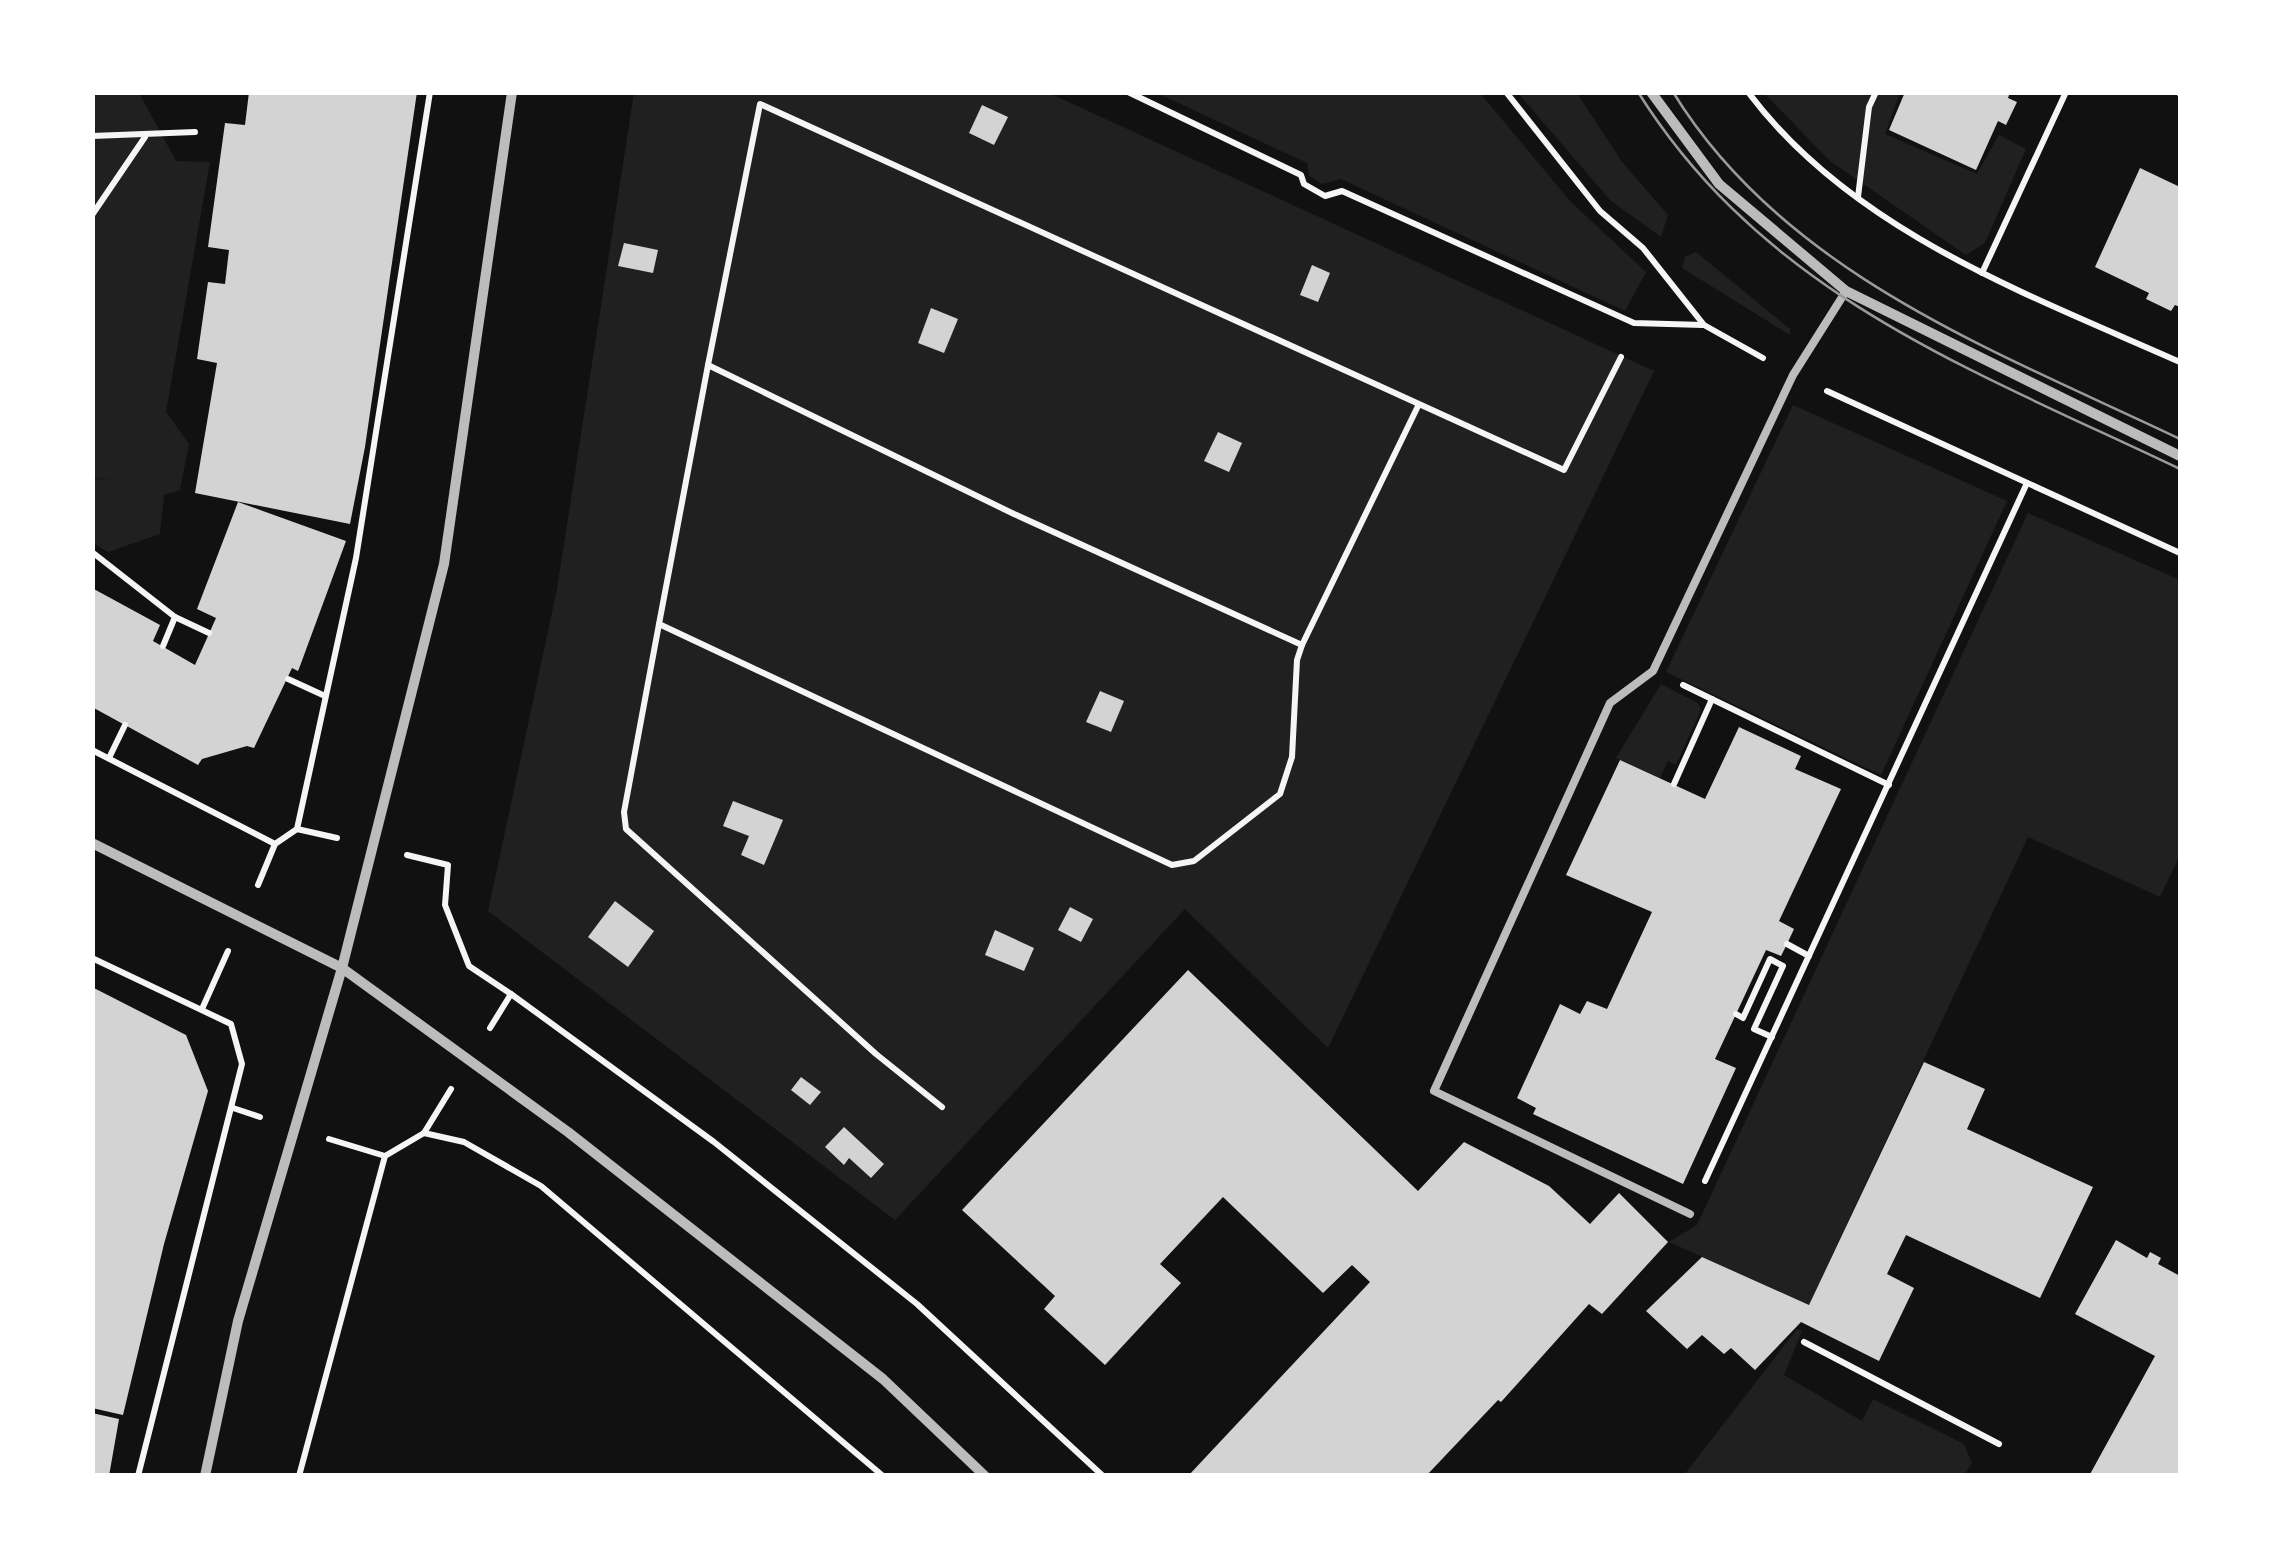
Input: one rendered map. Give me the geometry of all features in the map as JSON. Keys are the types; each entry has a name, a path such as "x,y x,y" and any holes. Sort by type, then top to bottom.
{"street":[{"path":"205,1476 238,1321 342,968 444,564 512,92"},
{"path":"1650,92 1720,184 1846,291 2180,456"},
{"path":"92,843 342,968 568,1132 836,1342 882,1379 985,1476"}],"lane":[{"path":"1690,1214 1434,1091 1610,703 1653,671 1794,375 1846,291"}],"path":[{"path":"298,828 356,558 430,92"},
{"path":"1128,92 1301,175 1304,184 1324,196 1342,192 1634,323 1704,325"},
{"path":"1506,92 1600,210 1643,248 1704,325 1794,375 2180,553"},
{"path":"1748,92 1770,121 1817,167 1858,197 1982,272 2180,362"},
{"path":"1858,197 1869,108 1876,92"},
{"path":"1982,272 2066,92"},
{"path":"942,1107 876,1054 626,828 624,812 760,104 1564,470 1621,357"},
{"path":"92,136 195,132"},
{"path":"92,215 146,136"},
{"path":"708,365 1014,514 1302,645"},
{"path":"659,624 1172,865 1194,861 1280,794 1292,758 1302,645 1419,404"},
{"path":"1690,1214 2027,483"},
{"path":"92,552 175,617 210,633"},
{"path":"163,646 175,617"},
{"path":"1653,671 1889,785"},
{"path":"288,679 325,696"},
{"path":"1674,784 1712,699"},
{"path":"109,758 125,725"},
{"path":"92,750 276,844"},
{"path":"1787,944 1809,956"},
{"path":"92,958 231,1024 242,1064 138,1476"},
{"path":"1736,1014 1742,1018 1770,958 1783,966 1754,1029 1772,1037"},
{"path":"511,994 714,1142 917,1304 1103,1476"},
{"path":"299,1476 385,1156 424,1133 464,1142 541,1186 883,1476"},
{"path":"1804,1342 1999,1444"}],"shaded area":[{"path":"93,93 139,93 176,161 210,162 166,412 189,444 180,490 164,495 160,534 108,552 93,543 93,479 110,480 92,477"},
{"path":"634,93 1049,93 1654,371 1328,1048 1185,909 895,1220 488,911 557,589"},
{"path":"1157,93 1480,93 1571,202 1646,272 1625,311 1341,179 1322,184 1309,176 1307,163"},
{"path":"1518,93 1577,93 1622,162 1668,215 1661,237 1610,200"},
{"path":"1764,93 1900,93 1885,134 1977,174 1999,135 2026,149 1985,243 1966,255 1830,161"},
{"path":"1696,252 1790,329 1790,335 1682,268 1685,257"},
{"path":"1793,405 2007,501 1881,775 1666,672"},
{"path":"2028,513 2180,580 2180,855 2160,897 2028,837 1809,1305 1669,1242 1697,1225"},
{"path":"1661,684 1698,703 1701,710 1676,765 1668,761 1660,778 1616,758"},
{"path":"1797,1329 1802,1331 1784,1375 1862,1421 1873,1399 1964,1444 1972,1463 1964,1475 1684,1475"}],"building":[{"path":"249,92 417,92 365,447 350,524 195,493 217,363 197,359 208,282 225,284 229,250 208,247 225,123 245,125"},
{"path":"1905,92 2010,92 2008,98 2017,102 2006,125 1998,121 1976,170 1889,130"},
{"path":"982,105 1008,117 994,145 969,133"},
{"path":"2140,168 2180,187 2180,307 2175,305 2171,311 2146,299 2149,293 2095,267"},
{"path":"624,243 658,250 653,273 618,266"},
{"path":"1312,265 1330,273 1318,302 1300,295"},
{"path":"931,308 958,319 944,353 918,343"},
{"path":"1218,432 1242,443 1229,472 1204,461"},
{"path":"238,502 346,541 298,671 292,668 254,748 247,746 202,759 198,765 92,707 92,588 160,625 153,641 195,665 216,618 197,609"},
{"path":"1100,691 1124,701 1111,732 1086,722"},
{"path":"1739,727 1801,756 1795,769 1841,789 1779,921 1794,929 1781,956 1766,950 1715,1059 1736,1068 1683,1184 1533,1114 1536,1108 1517,1098 1560,1004 1580,1014 1587,1001 1607,1009 1652,912 1566,875 1620,760 1705,799"},
{"path":"733,801 783,820 764,865 741,855 749,836 723,826"},
{"path":"615,901 654,931 628,967 588,937"},
{"path":"1070,907 1093,919 1081,942 1058,930"},
{"path":"995,930 1034,948 1024,971 985,955"},
{"path":"1188,970 1418,1191 1464,1142 1549,1186 1590,1224 1619,1193 1668,1242 1602,1314 1589,1304 1501,1402 1498,1400 1426,1476 1188,1476 1370,1282 1352,1265 1323,1293 1223,1197 1160,1264 1181,1283 1105,1365 1044,1309 1055,1296 962,1210"},
{"path":"92,987 186,1035 208,1091 164,1244 123,1415 92,1408"},
{"path":"1924,1062 1985,1089 1967,1129 2093,1187 2040,1298 1906,1235 1887,1274 1914,1288 1879,1361 1801,1322 1755,1370 1731,1348 1724,1354 1702,1335 1687,1349 1646,1311 1702,1257 1809,1305"},
{"path":"801,1077 821,1092 810,1105 791,1090"},
{"path":"844,1127 884,1164 871,1178 849,1158 844,1165 825,1147"},
{"path":"2116,1240 2147,1258 2150,1252 2161,1258 2158,1264 2180,1276 2180,1476 2089,1476 2155,1356 2075,1314"},
{"path":"92,1413 119,1419 109,1476 92,1476"}],"tram line":[{"path":"1638,92 1690,163 1748,223 1811,275 1879,320 1951,360 2180,469"},
{"path":"1673,92 1719,156 1773,211 1834,259 1969,339 2180,439"}]}
